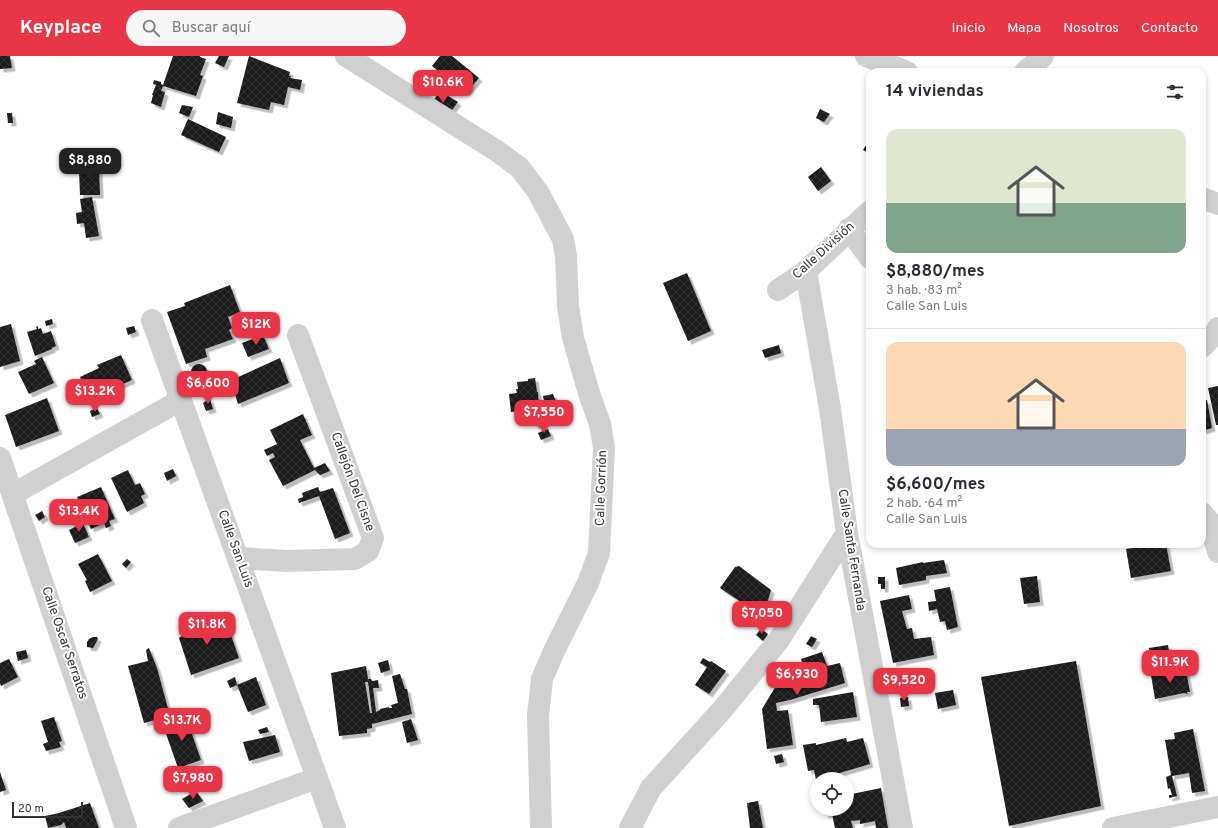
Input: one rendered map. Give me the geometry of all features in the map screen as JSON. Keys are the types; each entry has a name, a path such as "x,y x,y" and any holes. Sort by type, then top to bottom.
{"street":[{"name":"Calle Gorrión","path":"346,56 497,151 520,168 538,192 563,239 566,256 568,306 573,338 589,393 600,424 604,456 599,553 588,583 554,651 542,679 538,716 541,828"},
{"path":"866,56 897,68"},
{"path":"1029,68 1042,56"},
{"path":"1206,200 1218,204"},
{"name":"Calle División","path":"778,290 806,271 866,214"},
{"path":"849,229 866,252"},
{"name":"Calle Santa Fernanda","path":"806,271 830,409 847,533 902,828"},
{"name":"Calle San Luis","path":"152,320 335,828"},
{"path":"1206,343 1215,334 1218,328"},
{"name":"Callejón Del Cisne","path":"239,558 286,562 355,559 368,551 372,538 298,335"},
{"path":"13,494 182,400"},
{"name":"Calle Oscar Serratos","path":"0,458 126,828"},
{"path":"1206,518 1209,521 1218,552"},
{"path":"630,828 651,788 722,710 778,641 847,533"},
{"path":"179,828 318,778"},
{"path":"1119,827 1218,807"}],"building":[{"path":"0,56 10,56 12,68 0,69"},
{"path":"173,56 200,56 206,59 200,75 203,76 196,96 163,86 161,91 165,92 161,107 151,103 156,85 153,84 154,80 161,82 163,85"},
{"path":"219,56 229,56 224,67 215,63"},
{"path":"249,56 290,72 290,78 302,80 300,90 288,87 284,105 271,102 269,110 237,103"},
{"path":"440,56 452,56 479,78 466,93 432,66"},
{"path":"440,91 458,102 447,117 429,107"},
{"path":"182,105 193,107 189,117 179,113"},
{"path":"820,109 830,114 824,122 816,118"},
{"path":"218,112 233,117 231,128 216,124"},
{"path":"7,113 12,113 13,123 8,123"},
{"path":"188,119 226,137 219,152 181,135"},
{"path":"86,166 95,166 95,170 99,170 100,195 80,195 79,171 86,170"},
{"path":"821,167 831,181 818,191 808,177"},
{"path":"92,197 99,236 86,238 84,223 77,224 76,213 82,212 80,199"},
{"path":"687,273 711,331 688,341 663,283"},
{"path":"230,285 240,312 228,317 232,328 229,330 233,339 205,349 207,357 186,364 167,312 185,306 184,303"},
{"path":"52,319 53,324 46,326 45,321"},
{"path":"11,324 20,361 0,367 0,327"},
{"path":"38,326 38,329 41,328 43,334 51,331 56,346 35,356 27,332 37,329 36,327"},
{"path":"134,326 136,332 128,335 126,328"},
{"path":"263,335 269,349 248,357 242,343"},
{"path":"779,345 781,353 765,358 762,350"},
{"path":"121,355 132,380 109,390 106,383 87,392 80,377 99,368 97,365"},
{"path":"42,357 54,383 29,394 18,372 36,364 34,361"},
{"path":"280,358 289,383 238,404 233,388 238,385 236,378"},
{"path":"196,364 202,364 207,369 205,378 202,380 196,380 191,375 191,369"},
{"path":"535,378 539,407 533,407 533,409 535,416 541,415 542,424 535,425 533,420 520,420 518,411 511,412 509,394 517,393 517,382 528,381 528,379"},
{"path":"1218,386 1218,425 1216,425 1208,388"},
{"path":"553,394 559,409 546,411 543,396"},
{"path":"47,398 59,431 16,447 5,415"},
{"path":"210,399 213,409 206,411 203,403"},
{"path":"1206,400 1212,428 1206,430"},
{"path":"97,408 100,414 92,417 90,411"},
{"path":"303,414 312,435 300,440 314,468 325,463 330,471 320,475 315,470 283,486 269,460 275,457 273,453 267,456 264,450 277,444 270,430"},
{"path":"548,429 551,436 541,440 538,433"},
{"path":"173,469 176,476 167,481 164,473"},
{"path":"128,470 135,485 140,483 145,494 141,496 144,503 127,512 111,478"},
{"path":"101,487 115,519 109,521 111,526 106,528 104,523 91,529 77,497"},
{"path":"318,487 320,492 333,488 350,533 335,539 319,496 299,503 298,499 303,497 302,493"},
{"path":"42,511 45,517 39,521 35,515"},
{"path":"83,523 89,537 75,543 69,530"},
{"path":"1167,548 1171,571 1131,578 1126,549"},
{"path":"98,554 112,581 90,592 85,581 87,580 78,564"},
{"path":"127,559 131,562 126,568 122,564"},
{"path":"944,560 947,573 926,576 926,580 899,585 896,568 923,562"},
{"path":"739,566 771,590 764,614 756,612 720,588 735,567"},
{"path":"1037,576 1040,602 1024,604 1020,578"},
{"path":"878,577 885,577 885,589 881,589 881,584 878,584"},
{"path":"950,587 958,627 947,630 945,621 940,622 937,609 929,611 928,602 936,601 934,590"},
{"path":"909,595 912,609 902,611 907,629 912,628 914,639 931,637 934,655 893,663 880,601"},
{"path":"197,619 199,630 226,621 239,658 191,675 179,638 182,636 179,624"},
{"path":"761,629 768,634 763,641 756,635"},
{"path":"811,636 817,639 812,647 806,644"},
{"path":"93,637 97,637 98,639 93,648 87,647 87,642"},
{"path":"1168,645 1171,663 1152,666 1149,648"},
{"path":"149,648 157,668 170,716 144,723 128,666 148,661 146,650"},
{"path":"26,650 28,658 18,661 16,652"},
{"path":"822,652 827,666 840,663 845,683 776,703 777,711 788,710 793,745 767,749 762,709 785,671 786,674 804,668 801,659"},
{"path":"703,658 710,662 711,661 726,671 709,694 695,685 707,667 700,663"},
{"path":"9,659 18,677 1,686 0,663"},
{"path":"388,660 390,670 381,673 378,663"},
{"path":"1076,661 1101,806 1009,826 981,677"},
{"path":"366,666 368,679 371,679 372,681 378,680 379,688 373,688 376,712 380,709 389,707 392,708 391,705 398,703 392,676 400,674 405,689 407,689 412,714 372,724 372,728 367,729 367,733 339,736 331,673","holes":["365,682 368,682 372,713 370,713"]},
{"path":"1179,669 1186,670 1190,692 1187,692 1188,694 1184,693 1155,699 1151,675"},
{"path":"235,677 237,685 230,688 227,681"},
{"path":"256,677 266,705 248,712 237,685"},
{"path":"953,690 956,705 938,709 935,693"},
{"path":"853,692 857,717 821,722 819,705 813,705 813,699"},
{"path":"908,697 909,706 901,707 900,698"},
{"path":"54,717 62,741 59,742 61,747 46,751 43,744 48,742 41,721"},
{"path":"186,717 201,760 178,768 163,725"},
{"path":"411,719 418,740 407,743 402,722"},
{"path":"267,727 269,732 260,734 258,730"},
{"path":"1193,729 1205,791 1192,793 1189,773 1172,776 1177,796 1169,798 1169,795 1172,795 1170,788 1168,789 1166,777 1171,775 1165,740 1175,739 1174,733"},
{"path":"275,735 280,752 249,761 243,742"},
{"path":"846,738 847,742 863,738 870,764 843,772 808,771 803,745 816,743 816,745"},
{"path":"782,754 784,762 776,764 774,756"},
{"path":"0,772 6,790 0,792"},
{"path":"881,788 888,828 876,828 875,821 860,824 860,820 851,821 853,828 835,828 832,816 854,816 854,794"},
{"path":"196,791 203,801 189,808 182,799"},
{"path":"758,801 763,828 750,828 747,803"},
{"path":"90,803 99,828 66,828 64,822 61,825 48,828 45,816"}]}
